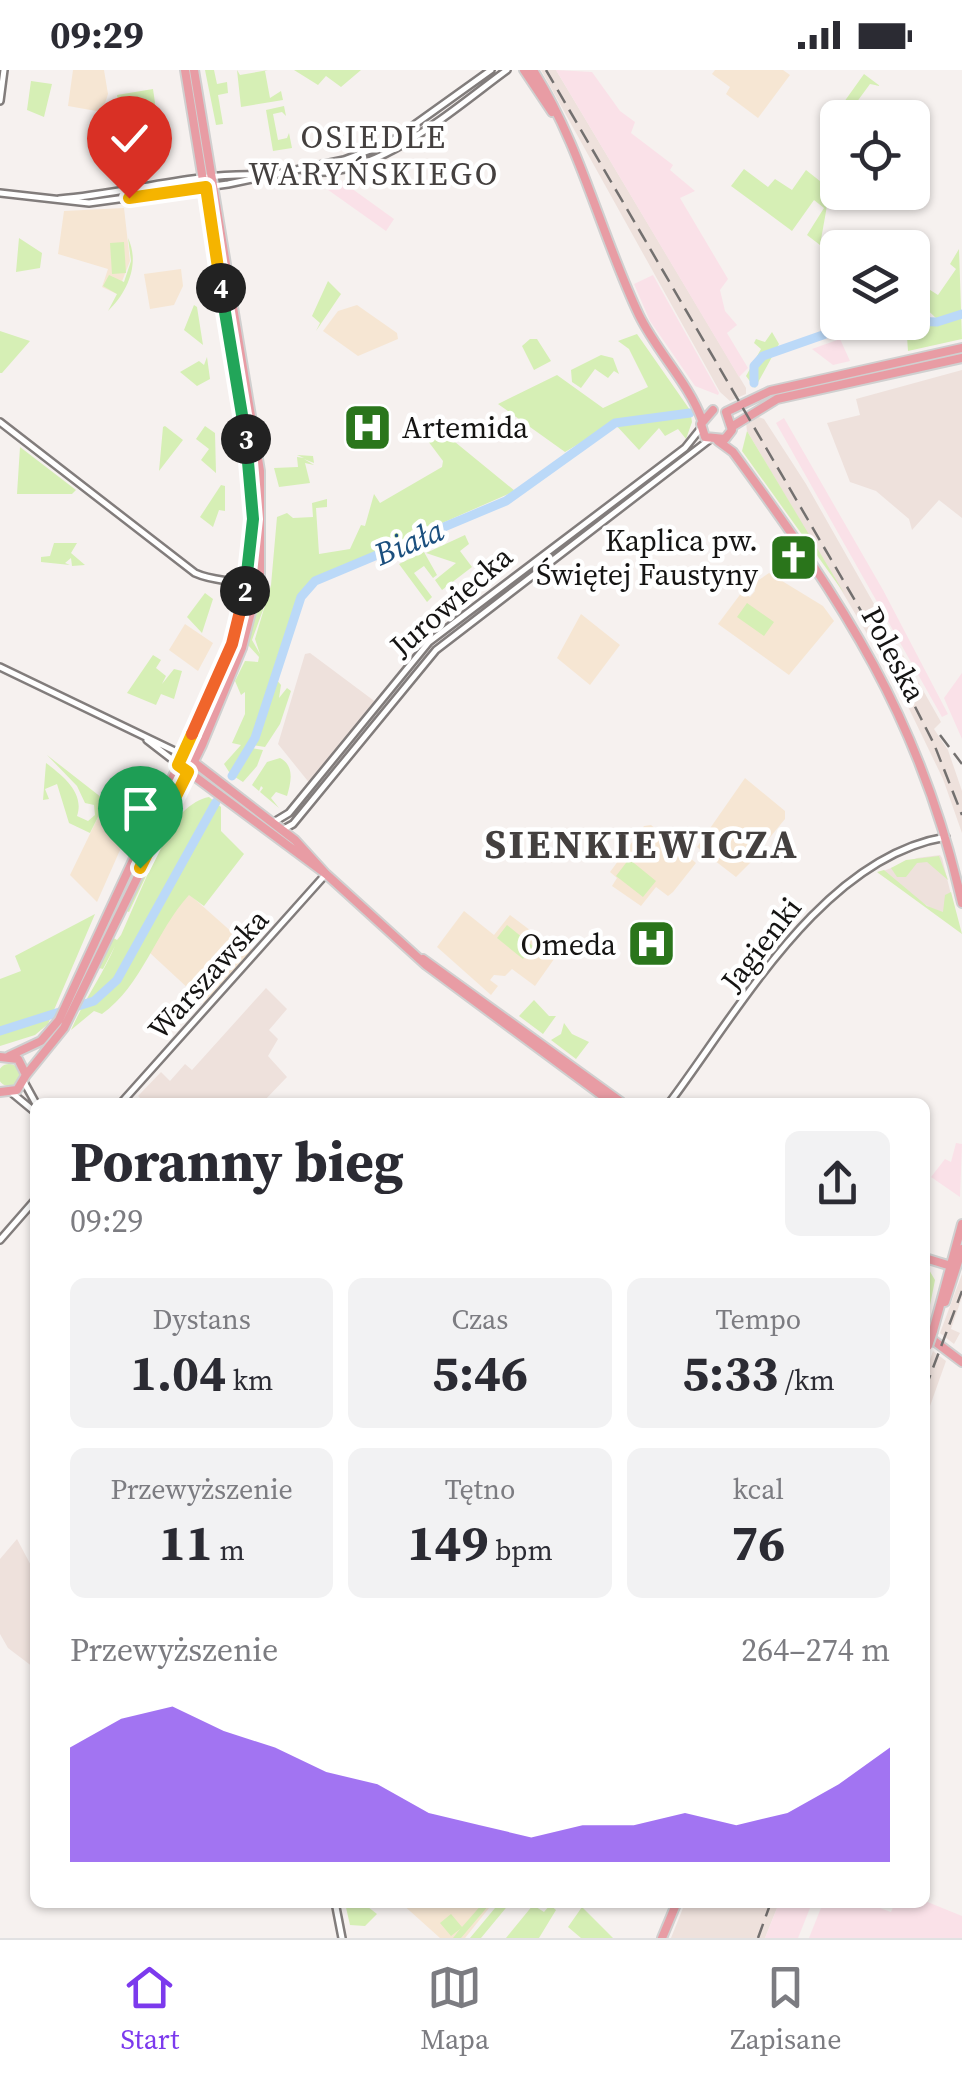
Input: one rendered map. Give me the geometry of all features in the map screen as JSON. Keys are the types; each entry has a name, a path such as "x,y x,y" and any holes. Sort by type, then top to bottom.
{"main road":[{"path":"72,1001 194,762 235,667 257,590 263,494 210,182 185,70"},
{"path":"0,1092 12,1093 64,1019 232,644 247,584 252,486 194,70"},
{"path":"524,70 536,82 558,119 641,318 694,399 701,424"},
{"path":"533,70 536,82"},
{"path":"694,399 713,410 726,412 765,393 962,348"},
{"path":"714,440 777,399 962,358"},
{"path":"701,424 713,410"},
{"name":"Poleska","path":"726,412 734,452"},
{"name":"Poleska","path":"701,424 714,440 734,452 826,579 880,670 920,756 946,836 962,903"},
{"path":"183,755 274,822 317,859 326,874"},
{"path":"178,765 326,874 423,959 616,1098"},
{"path":"266,830 282,830"},
{"path":"2,1057 41,1041 64,1019"},
{"path":"511,1024 606,1098"},
{"path":"2,1057 21,1062 25,1078"},
{"path":"930,1331 942,1308 962,1224"},
{"path":"954,1267 962,1249"},
{"path":"930,1260 954,1267"},
{"path":"930,1334 962,1362"},
{"path":"662,1938 674,1908"}],"street":[{"path":"0,101 4,70"},
{"path":"302,170 377,149 416,126 491,70"},
{"path":"0,193 70,201 357,164 420,133 507,70"},
{"path":"462,91 467,99"},
{"path":"416,126 415,132 420,133"},
{"name":"Jurowiecka","path":"274,822 296,805 423,648 685,448 701,424"},
{"path":"3,425 196,573 247,584 257,590"},
{"name":"Jurowiecka","path":"282,830 430,656 586,532 714,440"},
{"path":"622,493 627,501"},
{"path":"582,524 586,532"},
{"path":"423,648 430,656"},
{"path":"0,667 183,755"},
{"path":"377,704 382,712"},
{"path":"354,732 361,738"},
{"path":"145,738 178,765"},
{"path":"314,782 321,787"},
{"path":"296,805 302,811"},
{"name":"Jagienki","path":"673,1098 824,901 870,867 946,836"},
{"name":"Warszawska","path":"126,1098 326,874"},
{"path":"25,1078 33,1098"},
{"path":"12,1093 30,1108"},
{"path":"0,1240 30,1206"},
{"path":"336,1908 342,1938"}],"shaded area":[{"path":"73,70 104,70 108,94 102,112 68,106"},
{"path":"541,70 556,70 746,388 746,394 730,401 720,392"},
{"path":"556,70 592,72 620,111 635,122 631,133 673,165 670,170 695,191 680,198 728,279 720,290 725,311 737,325 727,333 748,368 739,377"},
{"path":"715,70 783,70 790,75 758,118 726,94 730,87 712,74"},
{"path":"333,175 394,219 386,231 324,187"},
{"path":"124,208 130,261 117,294 102,287 108,269 58,254 64,211"},
{"path":"181,269 183,286 174,305 150,309 144,274"},
{"path":"653,275 718,395 695,386 650,321 634,284"},
{"path":"357,305 397,333 398,339 358,356 323,331 338,311"},
{"path":"840,340 850,361 833,365 812,349"},
{"path":"962,370 962,518 939,500 912,530 909,519 876,491 850,482 827,423 860,415 856,399"},
{"path":"756,416 764,419 806,484 941,722 934,729 948,750 962,791 962,833 943,779 898,686 747,431 746,422"},
{"path":"784,418 883,590 948,714 942,717 776,423"},
{"path":"769,573 823,606 834,621 789,675 718,624 742,592 750,597 755,591 753,584"},
{"path":"581,614 620,645 590,685 557,658"},
{"path":"185,624 213,643 198,671 169,650"},
{"path":"310,653 377,703 311,785 278,744 305,654"},
{"path":"962,673 962,739 944,698"},
{"path":"745,778 785,811 785,819 762,847 754,842 747,853 754,859 736,877 697,847"},
{"path":"106,801 136,814 97,902 70,875"},
{"path":"651,825 696,863 668,896 656,887 641,906 612,886 617,878 610,872 644,826"},
{"path":"940,855 959,927 878,873 917,858"},
{"path":"189,894 252,950 204,1003 150,953 166,920"},
{"path":"464,911 494,935 510,915 559,952 535,986 512,969 505,976 494,975 490,980 498,986 491,995 437,947"},
{"path":"266,988 287,1009 269,1030 278,1039 268,1056 287,1077 267,1098 138,1096 161,1072 170,1081 185,1064 192,1070"},
{"path":"956,1143 962,1144 960,1197 931,1177 945,1159 951,1162"},
{"path":"962,1274 962,1297 951,1329 960,1333 954,1344 940,1333"},
{"path":"933,1351 946,1361 930,1406"},
{"path":"17,1539 30,1564 30,1665 8,1648 0,1634 0,1559"},
{"path":"930,1903 962,1916 962,1938 809,1938 821,1908 880,1908 891,1912 893,1908 930,1908"},
{"path":"407,1908 489,1908 465,1938 440,1938"},
{"path":"683,1908 777,1908 765,1938 671,1938"},
{"path":"777,1908 810,1908 798,1938 765,1938"}],"green space":[{"path":"205,70 214,70 217,84 227,82 228,93 218,95 223,124 216,125"},
{"path":"237,70 240,75 268,70 265,71 270,98 281,91 283,100 241,107"},
{"path":"294,70 361,70 341,87 326,76 318,85"},
{"path":"864,74 880,86 870,84 858,100 845,100"},
{"path":"31,81 52,84 44,117 27,110"},
{"path":"153,89 156,110 162,114 121,120 117,95"},
{"path":"284,106 286,116 282,112 273,114 278,140 287,138 289,133 292,148 273,151 266,110"},
{"path":"744,169 768,187 775,179 792,190 806,170 820,181 820,205 814,200 792,231 731,186"},
{"path":"823,210 826,210 820,245 807,235"},
{"path":"19,238 42,253 40,268 16,272"},
{"path":"128,238 133,257 130,277 108,311 117,294 103,286 109,275 124,282 131,261"},
{"path":"124,242 126,273 112,274 110,243"},
{"path":"959,249 962,339 908,351 907,340 930,340 930,321 938,320 930,312 930,290 938,295 956,269 950,264"},
{"path":"328,281 341,294 316,331 320,323 312,316"},
{"path":"194,305 197,307 203,345 184,330"},
{"path":"0,331 30,341 2,373 0,373"},
{"path":"772,332 779,344 755,388 746,376 761,349 754,343 756,339 765,342"},
{"path":"637,334 690,410 692,422 686,439 678,429 665,436 659,428 639,450 614,423 565,452 498,404 557,375 603,408 648,387 629,349 618,341"},
{"path":"537,339 551,361 534,370 522,346"},
{"path":"962,352 774,397 773,394"},
{"path":"601,355 613,358 619,374 614,371 608,378 595,369 581,388 572,382 571,370"},
{"path":"207,357 210,379 197,386 180,372 199,361 204,365"},
{"path":"205,426 215,433 216,473 201,460 209,449 196,439"},
{"path":"163,427 183,440 159,471"},
{"path":"747,431 844,593 742,451"},
{"path":"444,433 515,491 324,575 310,587 280,647 255,733 231,775 224,764 241,745 232,743 245,714 245,692 241,695 235,681 245,661 258,662 259,657 248,645 264,574 263,610 252,640 260,654 255,639 271,585 277,517 287,513 293,518 313,517 312,503 327,499 327,507 316,508 319,554 350,549 361,525 365,526 374,494 380,503 442,467 443,461 428,441"},
{"path":"20,447 76,490 72,494 17,494"},
{"path":"297,455 313,456 314,463 304,459 314,465 305,463 310,483 279,487 274,468 298,467 297,457 304,458"},
{"path":"221,485 225,486 225,511 219,510 213,527 200,517"},
{"path":"465,535 469,544 460,551 472,567 442,590 435,580 456,563 426,553"},
{"path":"54,543 77,543 71,553 85,565 72,566 71,558 65,563 70,565 41,562 41,557 50,556"},
{"path":"424,552 437,575 433,578 424,566 414,573 432,597 427,602 399,564"},
{"path":"238,591 226,645 179,746 221,648"},
{"path":"205,593 213,599 202,633 187,617"},
{"path":"747,603 774,622 764,636 737,617"},
{"path":"153,655 161,660 156,668 166,676 162,684 174,669 182,671 174,699 161,694 156,705 127,693"},
{"path":"275,678 281,685 279,698 287,688 291,691 280,724 265,747 253,745"},
{"path":"251,748 263,750 257,766 243,782 235,777"},
{"path":"47,755 106,801 90,833 69,823 57,784 45,789 49,799 43,800 46,763 75,793 77,816 88,821 95,815 94,805 85,803 77,786"},
{"path":"280,758 291,775 287,796 276,792 271,798 279,808 260,792 261,786 259,791 252,785 267,762"},
{"path":"209,797 221,807 221,831 244,854 204,906 189,895 116,1002 102,1014 94,1011 71,1030 104,968 115,946 103,969 99,968 110,936 117,940 121,935 156,855 129,912 124,910 159,843 182,813"},
{"path":"939,856 948,880 927,862 917,863 906,877 897,877 891,868 906,860"},
{"path":"629,859 656,881 643,897 616,876"},
{"path":"884,870 927,906 943,912 945,895 951,892 962,934 877,872"},
{"path":"95,914 48,1024 35,1035 0,1046 0,979 21,971 15,956"},
{"path":"507,925 533,946 523,959 497,938"},
{"path":"534,1000 549,1016 556,1016 543,1034 519,1016"},
{"path":"564,1023 572,1034 589,1042 576,1059 551,1040 561,1034"},
{"path":"5,1064 13,1064 20,1071 20,1079 13,1086 5,1086 -1,1080 -1,1070"},
{"path":"930,1272 935,1280 930,1305"},
{"path":"346,1908 369,1908 377,1914 365,1926 350,1925"},
{"path":"479,1908 486,1908 461,1938 453,1938 460,1929 451,1936 440,1923 451,1914 462,1927"},
{"path":"495,1908 506,1908 481,1938 470,1938"},
{"path":"531,1908 556,1910 539,1938 506,1938"},
{"path":"583,1908 613,1938 581,1938 568,1927"}],"waterway":[{"name":"Biała","path":"930,322 962,314"},
{"name":"Biała","path":"754,383 754,366 763,356 820,336"},
{"name":"Biała","path":"232,776 255,738 301,597 315,581 506,501 615,423 690,413"},
{"name":"Biała","path":"0,1031 94,1001 117,980 216,802"}],"railway":[{"path":"546,70 903,683 934,744 962,815"},
{"path":"940,735 962,764"},
{"path":"930,1376 962,1291"},
{"path":"758,1938 769,1908"}],"place":[{"name":"Artemida","path":"367,427"},
{"name":"Kaplica pw. Świętej Faustyny","path":"793,557"},
{"name":"Omeda","path":"651,944"}],"district":[{"name":"OSIEDLE WARYŃSKIEGO","path":"374,156"},
{"name":"SIENKIEWICZA","path":"642,844"}],"route":[{"path":"129,198 206,187 250,470 253,519 247,584 232,644 178,765 188,772 140,868"}]}
